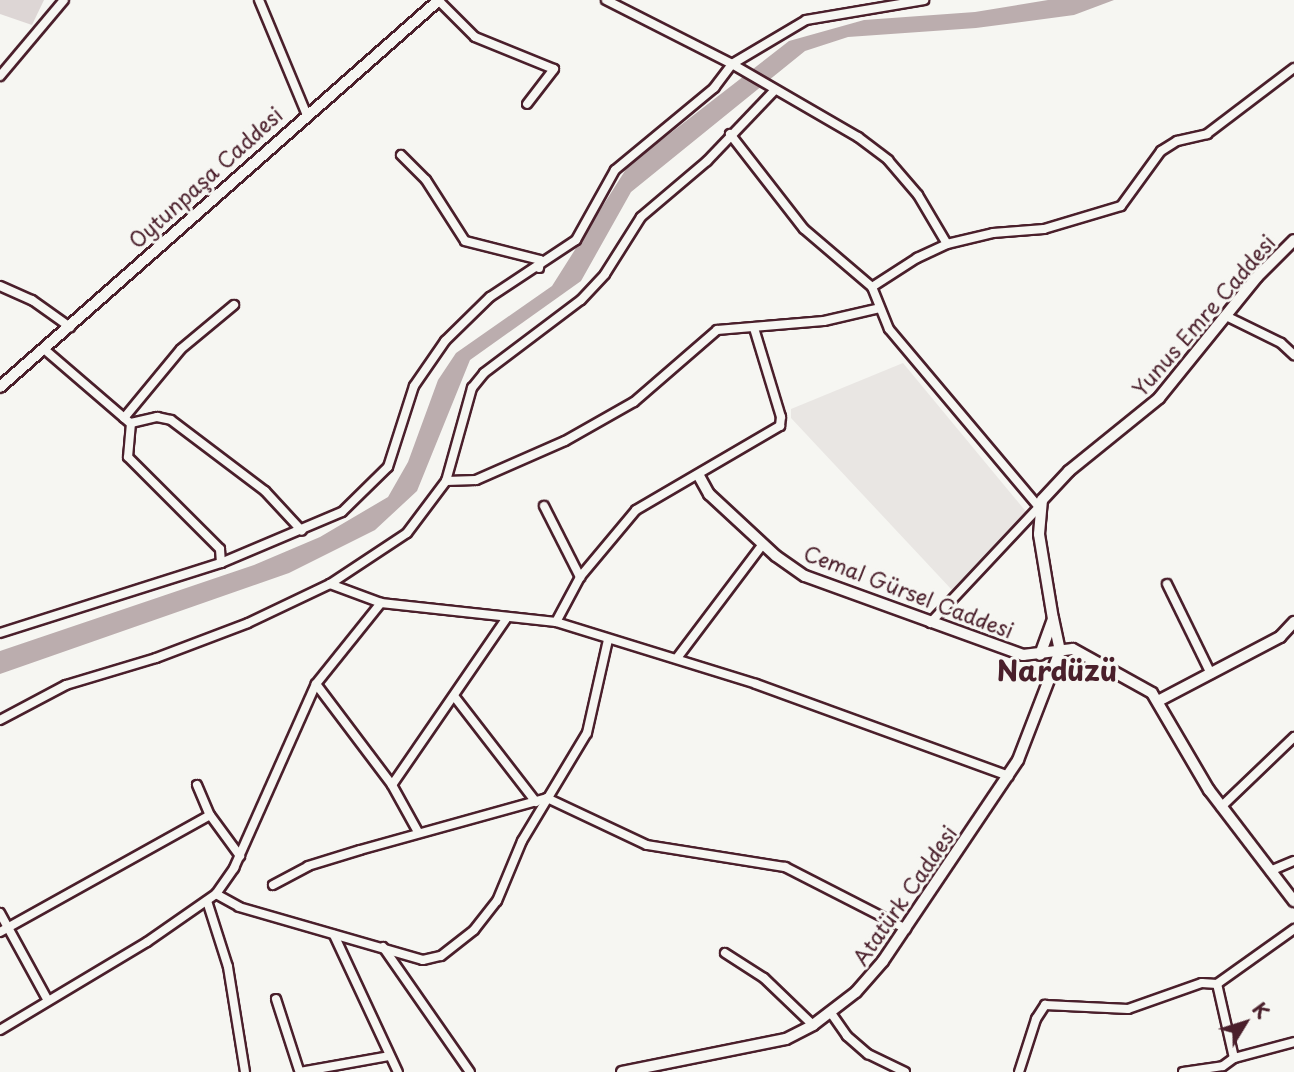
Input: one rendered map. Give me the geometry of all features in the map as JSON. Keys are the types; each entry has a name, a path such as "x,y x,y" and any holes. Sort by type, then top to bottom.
{"street":[{"path":"2,70 64,0"},
{"path":"259,0 306,113"},
{"path":"439,0 475,37 554,69 527,104"},
{"name":"Oytunpaşa Caddesi","path":"0,387 70,327 101,293 269,151 306,113 439,0"},
{"path":"606,0 732,64 774,91 828,118 888,160 918,195 947,244"},
{"path":"0,633 221,564 342,512 375,485 398,443 414,386 445,341 490,297 517,277 539,268 576,240 615,170 714,88 732,64 806,20 924,0"},
{"path":"872,288 917,258 947,244 993,233 1044,229 1121,206 1161,151 1177,141 1207,134 1294,68"},
{"path":"0,720 66,685 156,658 330,584 407,533 446,481 472,388 484,373 581,300 605,274 641,217 707,160 774,91"},
{"path":"730,134 804,229 872,288 889,328 1039,507 1059,650 1078,651 1160,700 1171,732 1220,807 1294,901"},
{"path":"401,155 426,180 465,241 540,260 539,268"},
{"name":"Yunus Emre Caddesi","path":"1039,507 1059,480 1159,398 1226,316 1294,240"},
{"path":"0,286 32,300 70,327"},
{"path":"221,564 220,549 128,457 128,421 181,349 234,305"},
{"path":"446,481 477,480 565,442 634,402 717,330 824,321 880,308"},
{"path":"1226,316 1281,343 1294,355"},
{"path":"556,622 580,577 636,510 699,476 780,426 781,417 754,328"},
{"path":"44,349 128,421"},
{"path":"128,421 157,416 171,419 265,491 302,531"},
{"name":"Cemal Gürsel Caddesi","path":"699,476 709,494 763,544 805,576 1023,655 1040,655 1059,650"},
{"path":"544,506 580,577"},
{"path":"930,623 1039,507"},
{"path":"677,658 763,544"},
{"path":"330,584 381,603 506,619 556,622 608,640 677,658 1009,776"},
{"path":"1167,584 1210,674"},
{"path":"0,1030 216,894 240,856 316,684 381,603"},
{"path":"392,785 506,619"},
{"path":"1040,655 1053,620"},
{"path":"1160,700 1280,637 1294,622"},
{"path":"216,894 239,907 422,960 441,956 474,930 497,901 522,841 587,733 608,640"},
{"name":"Atatürk Caddesi","path":"622,1072 760,1046 813,1025 867,981 906,929 1009,776 1059,650"},
{"path":"316,684 392,785 418,832"},
{"path":"454,696 536,802"},
{"path":"1220,807 1294,737"},
{"path":"197,785 210,815 240,856"},
{"path":"273,885 308,866 418,832 547,798 647,845 785,867 906,929"},
{"path":"4,930 210,815"},
{"path":"1270,872 1294,862"},
{"path":"207,901 228,967 245,1072"},
{"path":"0,914 4,930 47,999"},
{"path":"1019,1072 1036,1019 1045,1005 1128,1009 1202,983 1217,984 1294,929"},
{"path":"334,935 398,1072"},
{"path":"383,947 470,1072"},
{"path":"725,953 764,978 813,1025"},
{"path":"1217,984 1234,1058"},
{"path":"276,999 299,1071 389,1056"},
{"path":"831,1013 847,1036 900,1071"},
{"path":"1183,1072 1223,1066 1234,1058 1294,1042"}],"shaded area":[{"path":"0,0 44,0 32,25 0,14"},
{"path":"1048,0 1114,0 1074,15 976,28 848,37 805,51 631,192 581,281 470,360 417,491 375,530 289,573 0,674 0,651 254,565 320,537 388,497 408,462 438,380 456,353 552,286 628,166 789,41 864,20 975,12"},
{"path":"903,363 1028,514 952,590 791,418 791,409"}],"district":[{"name":"Nardüzü","path":"1057,670"}]}
